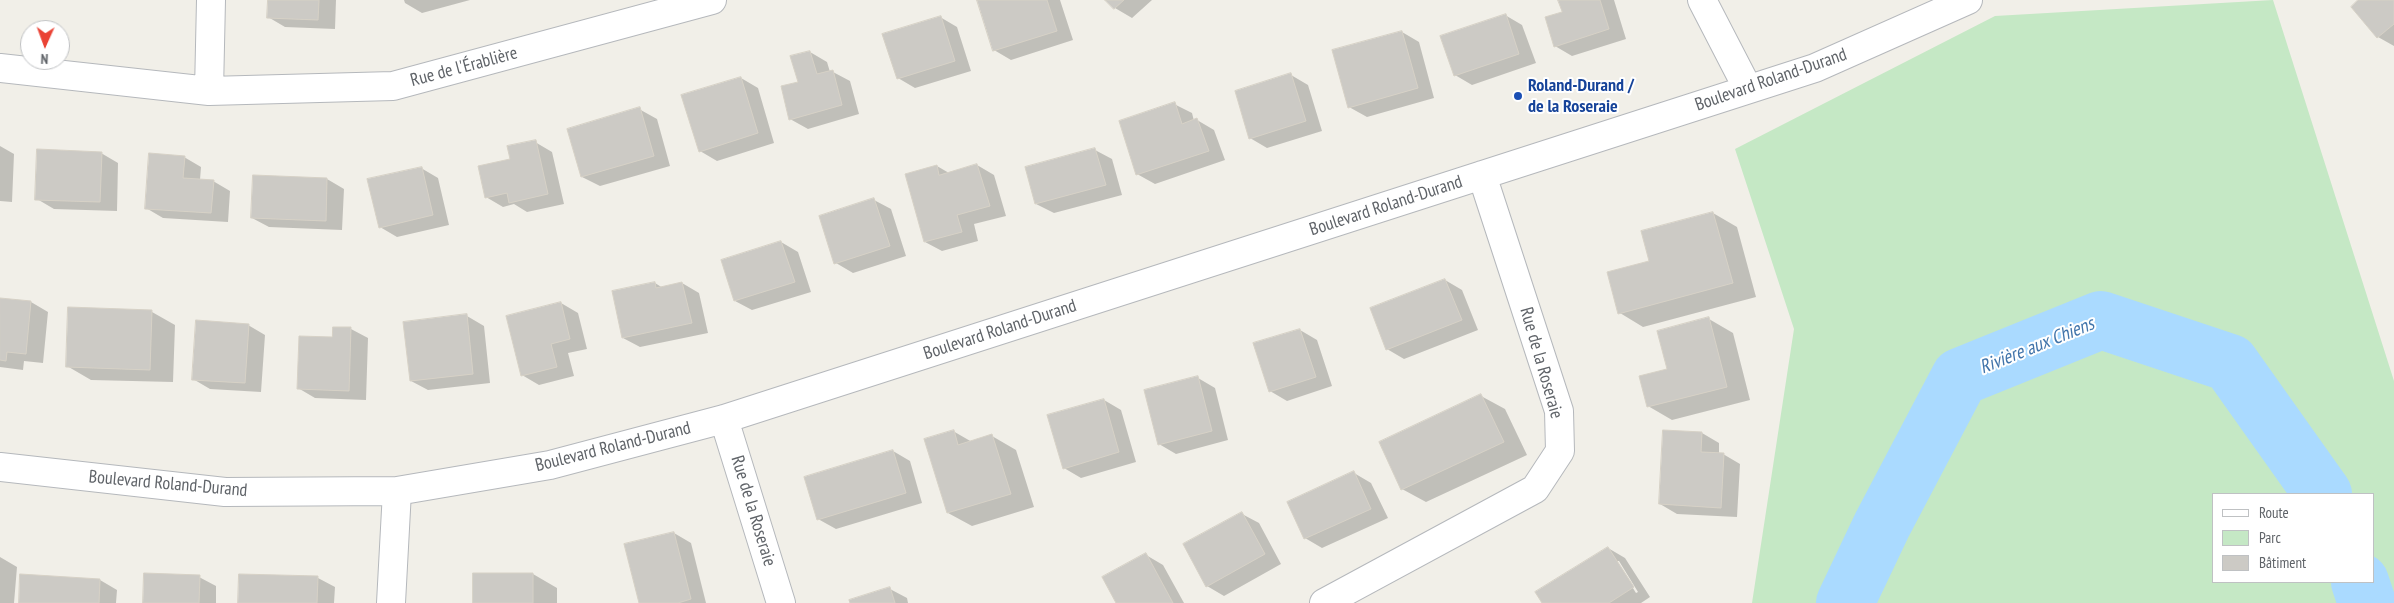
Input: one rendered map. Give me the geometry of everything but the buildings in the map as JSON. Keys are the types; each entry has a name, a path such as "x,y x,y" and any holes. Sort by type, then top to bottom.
{"street":[{"path":"210,91 211,0"},
{"name":"Rue de l'Érablière","path":"0,68 210,91 393,86 712,0"},
{"path":"1702,0 1748,89"},
{"name":"Boulevard Roland-Durand","path":"0,468 225,492 397,490 550,465 724,419 1815,68 1968,0"},
{"name":"Rue de la Roseraie","path":"1324,603 1535,490 1560,451 1559,411 1482,175"},
{"name":"Rue de la Roseraie","path":"724,419 781,603"},
{"path":"391,603 397,490"}],"green space":[{"path":"2273,0 2394,381 2394,603 1752,603 1794,329 1735,149 1995,16"}],"waterway":[{"name":"Rivière aux Chiens","path":"1845,603 1882,525 1960,377 2101,320 2230,363 2322,493"},
{"name":"Rivière aux Chiens","path":"2360,583 2367,603"}],"place":[{"name":"Roland-Durand / de la Roseraie","path":"1518,96"}]}
